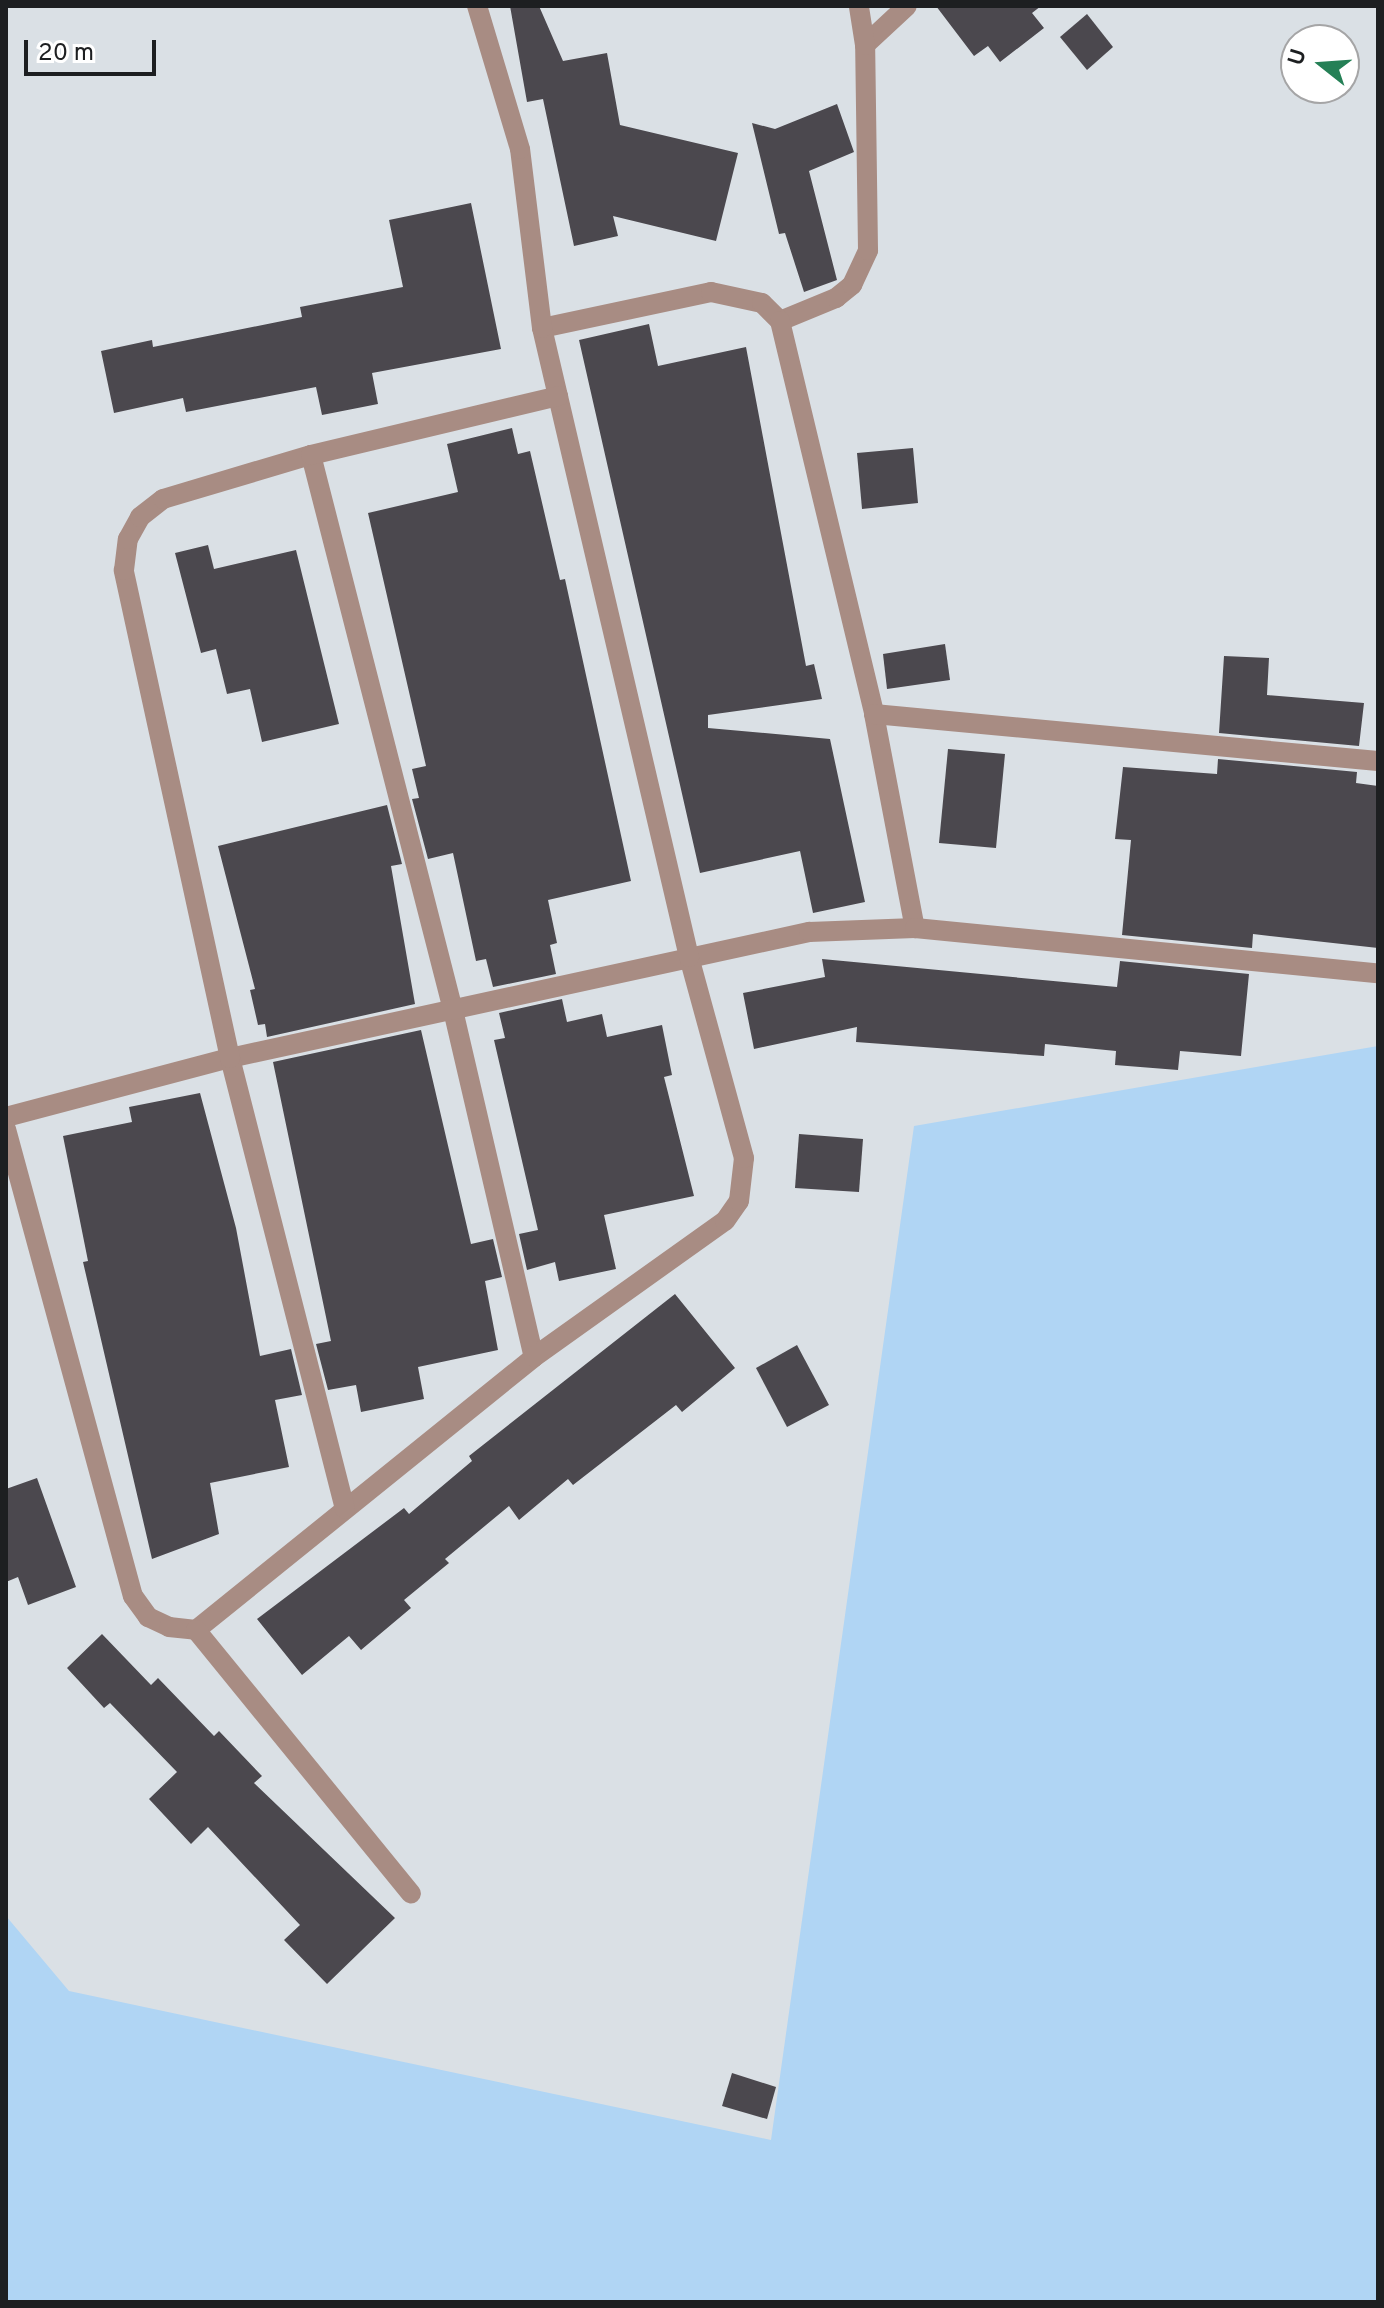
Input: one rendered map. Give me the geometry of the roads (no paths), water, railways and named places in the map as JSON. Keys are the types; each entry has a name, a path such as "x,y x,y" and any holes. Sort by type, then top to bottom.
{"street":[{"path":"196,1630 534,1357 725,1221 739,1201 744,1158 689,957 542,328 520,149 477,6"},
{"path":"780,321 836,298 861,271 868,228 865,45 859,6"},
{"path":"865,45 907,6"},
{"path":"542,328 711,292 762,303 780,321 874,714 915,928"},
{"path":"345,1509 230,1058 124,570 128,539 140,517 163,499 311,455 558,396"},
{"path":"311,455 453,1010 534,1357"},
{"path":"874,714 1378,761"},
{"path":"6,1117 230,1058 809,932 915,928 1378,973"},
{"path":"6,1129 133,1596 148,1617 169,1627 196,1630 411,1894"}]}
